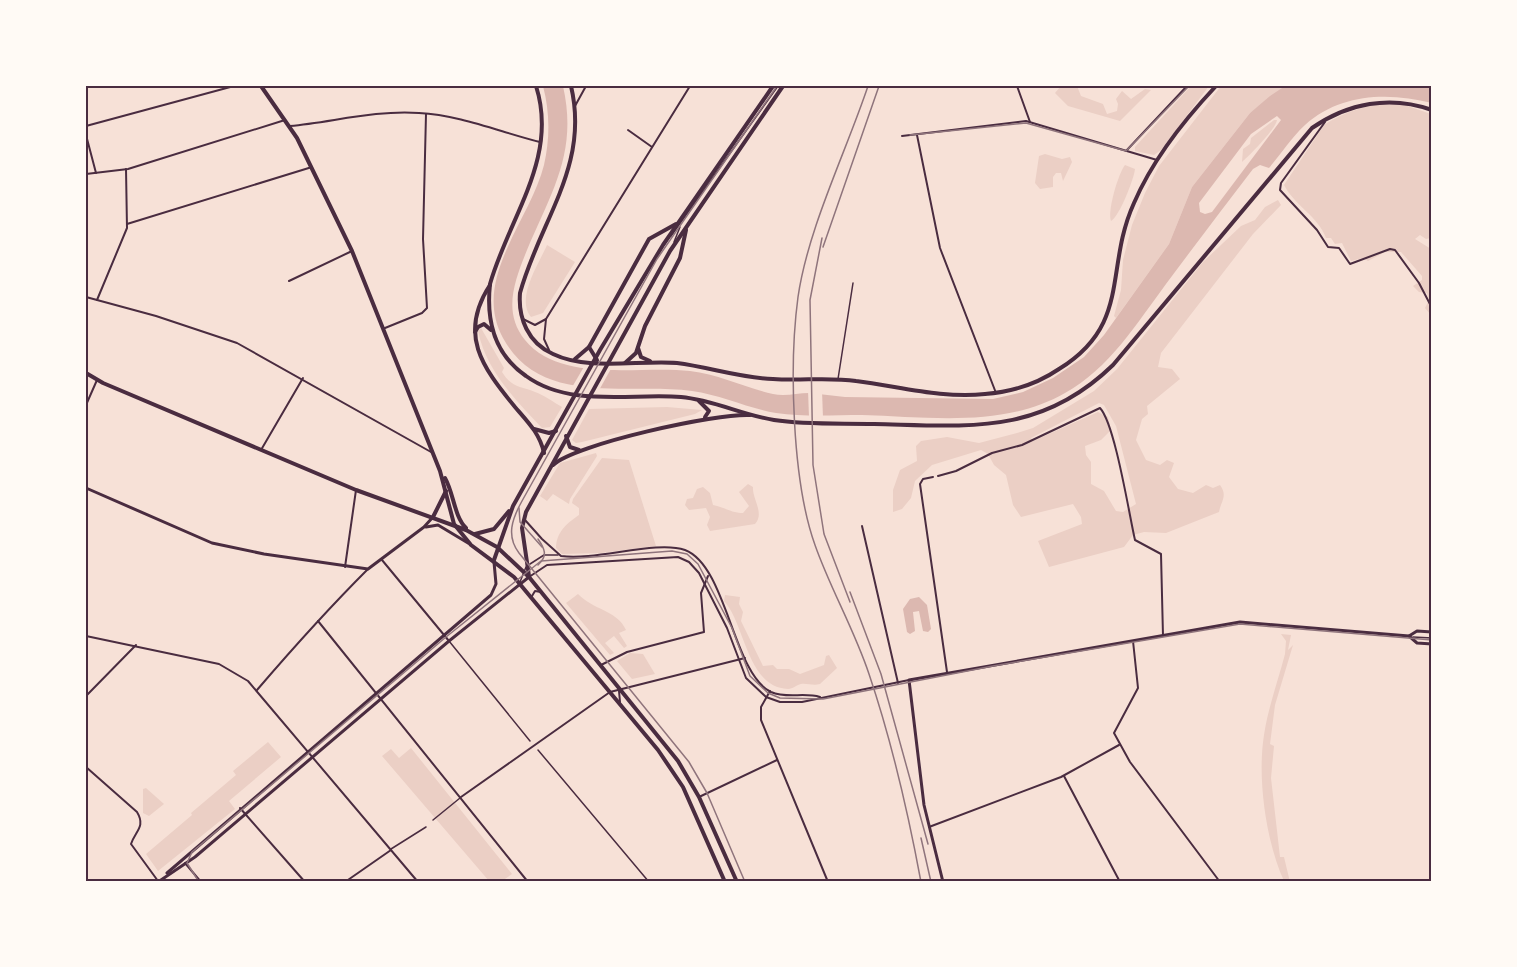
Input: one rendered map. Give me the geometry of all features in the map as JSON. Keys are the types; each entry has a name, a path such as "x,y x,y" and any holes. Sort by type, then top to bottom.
{"main road":[{"path":"261,86 290,126 352,251 434,453 454,524 471,544 494,560 520,584 622,706 675,774 726,882"},
{"path":"536,86 542,111 541,142 536,172 474,318 475,336 486,367 534,429 541,441 544,454"},
{"path":"572,86 575,106 575,140 570,167 522,284 519,302 521,316 533,340 550,353 574,359 621,364 656,362"},
{"path":"473,533 494,529 513,506 557,431 600,350 663,245 773,86"},
{"path":"529,577 522,534 524,518 566,436 670,251 783,86"},
{"path":"638,347 643,358 656,362 773,380 838,380 959,394 996,393 1027,385 1052,374 1072,360 1097,336 1108,315 1127,219 1139,190 1160,158 1216,86"},
{"path":"490,284 488,303 492,331 506,358 526,376 566,393 598,397 695,399 756,416 788,422 946,425 1001,423 1046,411 1082,392 1113,365 1302,138 1330,116 1361,105 1378,102 1409,104 1431,110"},
{"path":"574,359 589,347 650,239 679,225"},
{"path":"621,364 632,359 638,347 645,326 681,253 686,227"},
{"path":"656,235 663,238 663,245"},
{"path":"670,251 677,248 681,253"},
{"path":"475,336 478,327 484,324 492,331"},
{"path":"589,347 593,356 600,362"},
{"path":"86,373 97,380 357,490 454,524 497,547 529,577 683,769 699,797 737,882"},
{"path":"695,399 709,411 708,416 699,420"},
{"path":"550,467 561,458 583,450 699,420 725,415 756,416"},
{"path":"534,429 549,433 557,431"},
{"path":"566,436 570,447 583,450"},
{"path":"440,471 454,497 459,520 473,533"},
{"path":"433,517 446,489"},
{"path":"494,560 513,506"}],"street":[{"path":"86,126 234,86"},
{"path":"572,86 585,86 575,106"},
{"path":"550,353 544,339 546,319 690,86"},
{"path":"670,251 679,225 778,86"},
{"path":"1017,86 1030,122"},
{"path":"1126,151 1187,86"},
{"path":"290,126 377,113 426,114 541,142"},
{"path":"385,328 423,313 427,308 423,241 426,114"},
{"path":"1330,116 1281,183 1280,190 1317,230 1328,247 1339,248 1350,264 1390,249 1395,250 1418,281 1431,308"},
{"path":"86,174 126,169 286,119"},
{"path":"902,136 1006,122 1030,122 1145,158 1160,158"},
{"path":"628,130 652,147"},
{"path":"86,135 96,173"},
{"path":"917,135 940,248 996,393"},
{"path":"1302,138 1307,137 1309,143"},
{"path":"732,159 737,146"},
{"path":"1145,158 1153,168"},
{"path":"127,224 312,168"},
{"path":"97,300 127,224 126,169"},
{"path":"289,281 352,251"},
{"path":"838,380 852,283"},
{"path":"86,297 231,341 303,378 434,453"},
{"path":"521,316 535,325 546,319"},
{"path":"261,450 303,378"},
{"path":"86,405 97,380"},
{"path":"1431,386 1431,397"},
{"path":"938,476 956,471 1100,408 1104,412 1112,438 1135,540 1161,554 1163,636"},
{"path":"933,477 924,479 920,484 947,672"},
{"path":"86,488 212,543 345,567 368,569"},
{"path":"345,567 357,490"},
{"path":"257,690 368,569 424,527 433,517"},
{"path":"524,518 536,534 559,555"},
{"path":"424,527 436,525 471,544"},
{"path":"862,526 898,683"},
{"path":"520,584 527,565 544,555 578,556 677,548 697,558 708,576 731,621 752,675 770,691 791,696 810,694 823,698"},
{"path":"86,767 137,812 140,818 140,831 131,844 158,881 185,863 245,814 449,641 520,584 548,565 564,563 673,556 689,562 704,583 727,628 737,660 746,678 766,698 791,703 947,672 1251,622 1431,638"},
{"path":"381,558 530,741"},
{"path":"162,878 240,808 494,591 496,581 494,560"},
{"path":"601,665 627,652 704,632 700,593 708,576"},
{"path":"532,599 532,593 540,592"},
{"path":"318,621 528,882"},
{"path":"1409,636 1417,631 1431,632"},
{"path":"86,636 219,664 257,690 418,882"},
{"path":"1409,636 1417,643 1431,644"},
{"path":"1133,641 1138,688 1114,733 1119,745 1220,882"},
{"path":"86,696 136,645"},
{"path":"434,820 461,797 610,692 745,658"},
{"path":"909,680 929,827 943,882"},
{"path":"621,689 617,696 622,706"},
{"path":"770,691 760,714 828,882"},
{"path":"929,827 1064,776 1119,745"},
{"path":"538,750 648,882"},
{"path":"699,797 778,760"},
{"path":"675,774 682,775 683,769"},
{"path":"1064,776 1120,882"},
{"path":"240,808 305,882"},
{"path":"345,882 426,827"},
{"path":"185,863 201,882"}],"shaded area":[{"path":"543,86 563,86 567,110 567,131 560,171 515,284 512,307 518,329 525,340 540,354 559,363 580,368 690,371 778,395 809,393 845,397 993,399 1023,392 1053,378 1084,357 1104,335 1169,244 1192,187 1250,113 1285,86 1431,86 1432,103 1399,97 1366,98 1349,101 1319,114 1300,130 1269,168 1260,165 1253,169 1121,344 1081,383 1042,404 1017,411 992,416 940,418 776,413 692,391 615,389 563,383 540,375 519,360 503,338 495,316 494,294 498,272 506,250 537,186 544,165 548,126","holes":["1277,116 1281,120 1212,212 1205,214 1200,212 1199,203 1251,134"]},
{"path":"1061,86 1077,86 1081,96 1103,104 1107,114 1117,111 1116,99 1122,91 1131,99 1145,89 1151,90 1120,121 1068,106 1055,93"},
{"path":"1191,86 1209,86 1161,150 1154,155 1135,151 1135,147"},
{"path":"1221,86 1285,86 1250,113 1192,187 1169,244 1116,318 1114,316 1121,290 1123,260 1132,225 1145,193 1159,166"},
{"path":"1396,102 1431,114 1431,238 1426,239 1420,235 1415,239 1431,249 1431,315 1425,308 1429,300 1427,293 1419,292 1413,286 1422,280 1422,276 1401,252 1385,252 1368,261 1363,258 1351,261 1342,243 1335,244 1331,238 1326,238 1318,223 1294,199 1284,185 1324,125 1358,109"},
{"path":"1277,120 1272,130 1242,162 1243,149 1250,144 1251,138"},
{"path":"1045,154 1062,159 1070,157 1072,162 1063,181 1061,173 1056,173 1053,177 1053,187 1040,189 1035,183 1039,156"},
{"path":"1125,165 1135,169 1134,174 1122,205 1111,221 1114,193"},
{"path":"1278,200 1281,205 1253,234 1161,353 1158,367 1172,369 1180,379 1147,406 1148,414 1142,419 1136,440 1146,460 1160,465 1167,460 1174,463 1169,477 1178,489 1193,493 1206,485 1213,488 1220,485 1224,495 1219,512 1166,533 1144,532 1133,535 1124,547 1049,567 1038,541 1082,524 1081,517 1073,504 1021,517 1013,505 1006,475 994,465 988,454 981,450 932,465 915,481 911,498 902,509 893,512 893,490 900,470 917,461 916,446 921,441 947,437 979,443 1017,433 1033,428 1094,391 1117,369 1203,262 1241,226 1255,220 1265,207","holes":["1099,403 1104,405 1116,426 1136,504 1123,512 1116,511 1104,491 1091,484 1091,462 1086,455 1085,446 1101,440 1111,430 1108,417 1098,412 1033,441 1031,438"]},
{"path":"547,245 575,262 543,313 531,317 527,309 527,290"},
{"path":"481,328 504,368 502,372 509,381 542,395 562,407 550,427 542,428 503,384 482,345 478,331"},
{"path":"667,407 702,410 695,414 582,442 576,443 572,440 589,409"},
{"path":"596,453 597,456 569,504 553,494 547,501 540,496 560,463"},
{"path":"602,458 629,460 656,546 601,553 562,554 556,548 558,537 564,528 579,515 579,508 572,503 573,499"},
{"path":"748,484 753,487 759,515 755,524 710,531 707,525 710,517 706,508 689,510 685,505 687,499 693,498 697,489 703,487 710,493 713,505 743,513 749,506 739,492"},
{"path":"578,594 622,623 626,630 619,633 627,646 624,648 614,636 605,643 614,653 610,655 566,603"},
{"path":"725,595 740,597 739,604 743,612 741,621 763,666 773,665 777,669 789,669 800,674 824,665 826,656 829,655 837,668 820,684 801,684 788,689 774,686 755,667 731,611 724,601"},
{"path":"919,597 927,605 931,629 928,632 923,631 919,611 913,612 915,631 910,634 907,632 903,609 910,599"},
{"path":"1281,634 1291,635 1288,650 1293,645 1275,705 1270,744 1274,746 1271,778 1280,857 1284,857 1290,882 1284,881 1272,848 1265,810 1262,771 1266,725 1285,654 1286,641"},
{"path":"630,653 643,654 655,674 632,679 617,661"},
{"path":"268,742 281,757 229,801 235,809 158,871 146,854 236,775 233,771"},
{"path":"411,748 512,874 502,881 489,881 382,756 391,749 399,758"},
{"path":"146,788 164,804 149,816 143,813 143,789"}],"pier":[{"path":"585,365 612,367 598,392 571,389"},
{"path":"808,390 822,391 823,418 809,417"}],"tram line":[{"path":"745,882 707,793 689,762 519,553 513,540 512,527 515,514 522,501 657,259 777,86"},
{"path":"910,135 1026,123 1126,151 1189,86"},
{"path":"519,508 520,522 542,547"},
{"path":"538,539 544,552 543,559 538,565"},
{"path":"199,882 187,863 192,852 446,637 541,561 672,551 687,554 698,564 732,628 750,676 768,693 780,698 823,699 993,666 1240,624 1432,640"}],"railway":[{"path":"868,86 828,190 803,271 795,324 794,422 801,489 807,519 821,561 869,674 899,777 921,882"},
{"path":"823,247 879,86"},
{"path":"822,238 810,300 813,465 824,534 850,602"},
{"path":"850,592 881,674 928,844"},
{"path":"921,838 931,882"}]}
